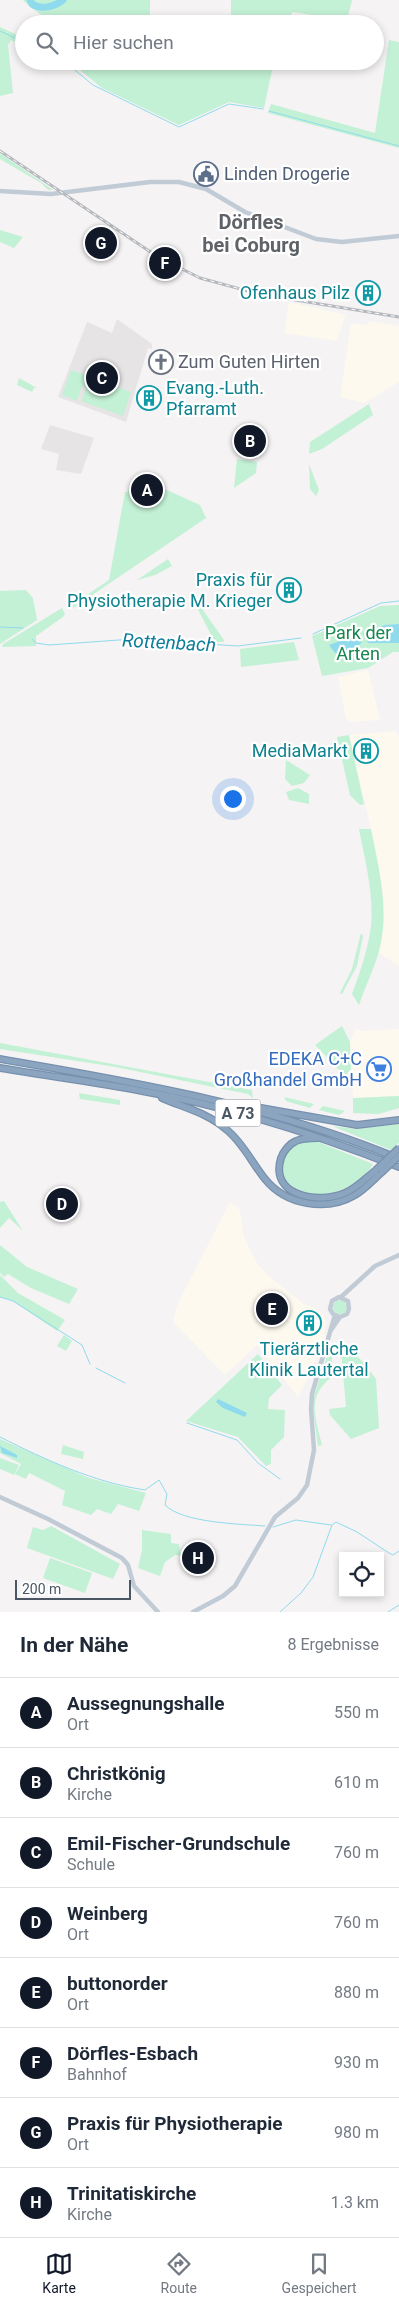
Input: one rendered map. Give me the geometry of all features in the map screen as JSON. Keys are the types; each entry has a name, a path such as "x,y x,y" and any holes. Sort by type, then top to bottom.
{"highway":[{"name":"A 73","path":"0,1059 146,1085 239,1106 284,1118 399,1158"},
{"name":"A 73","path":"0,1068 151,1093 242,1113 323,1138 399,1167"},
{"path":"151,1093 204,1114 219,1123 237,1140 267,1181 292,1199 315,1204 336,1202 355,1195 399,1148"},
{"path":"239,1106 356,1125 399,1120"},
{"path":"323,1138 296,1141 282,1156 280,1173 288,1189 296,1194 316,1198 336,1196 352,1190 399,1158"}],"street":[{"path":"0,191 62,194 150,182 179,182 206,189 245,212 316,239 342,242 399,236"},
{"path":"337,1316 330,1309 334,1299 343,1298 375,1266 399,1254"},
{"path":"193,1612 223,1596 235,1586 244,1574 278,1513 298,1498 308,1481 314,1450 311,1409 312,1394 337,1316 349,1311 349,1305 343,1298"},
{"path":"0,1497 26,1507 122,1558 128,1565 134,1586 158,1612"}],"shaded area":[{"path":"289,302 346,315 337,341 284,333"},
{"path":"117,319 152,344 152,349 148,348 126,422 58,397 87,322 112,333"},
{"path":"369,321 399,326 399,382 364,403 340,397 351,323 367,325"},
{"path":"50,425 94,438 81,474 56,470 59,454 41,449"},
{"path":"368,670 380,720 349,722 346,719 338,677"},
{"path":"395,731 399,736 399,966 379,953 381,941 371,829 349,735"},
{"path":"356,1029 363,1031 399,1029 399,1096 353,1098 350,1042"},
{"path":"230,1202 240,1210 244,1237 255,1260 266,1274 305,1305 321,1312 326,1320 324,1337 315,1363 298,1397 257,1345 225,1375 173,1322 178,1303"}],"green space":[{"path":"23,0 150,0 150,15 42,15"},
{"path":"231,0 352,0 348,15 313,15 292,12 291,15 231,15"},
{"path":"0,27 15,34 15,42 11,40 8,45 13,93 0,96"},
{"path":"389,40 399,42 399,148 268,113 271,104 375,133"},
{"path":"80,70 272,70 264,108 229,102 179,125 102,88"},
{"path":"0,153 53,190 48,190 41,183 0,159"},
{"path":"0,230 23,237 14,248 0,242"},
{"path":"71,370 86,375 85,386 82,386 77,401 62,395"},
{"path":"90,377 131,392 123,416 81,401"},
{"path":"19,378 37,388 34,388 32,392 17,385"},
{"path":"369,404 373,415 322,449 309,454 310,442"},
{"path":"237,459 257,462 256,473 234,488"},
{"path":"309,464 319,490 316,496 310,489"},
{"path":"138,477 200,505 206,518 73,608 72,605 109,580 125,492 128,492 129,487 135,486"},
{"path":"168,559 172,566 155,575 137,580"},
{"path":"26,590 33,598 37,620 0,644 0,591"},
{"path":"194,602 198,603 224,642 215,642"},
{"name":"Park der Arten","path":"399,605 399,652 393,652 368,668 322,676 312,636 380,606"},
{"path":"62,608 65,614 63,617 36,636 36,646 2,647 3,644"},
{"path":"294,642 299,660 241,667 240,649"},
{"path":"349,735 364,804 360,805 350,795 337,737"},
{"path":"286,760 310,775 304,783 292,786 285,779"},
{"path":"298,788 309,794 309,804 289,800 286,792"},
{"path":"359,829 371,829 382,890 384,921 379,951 359,1005 352,994 368,944 372,914 368,877"},
{"path":"361,933 363,936 357,966 342,994 340,993 352,969"},
{"path":"342,1026 350,1042 351,1069 345,1076 315,1045"},
{"path":"0,1043 252,1090 253,1098 248,1094 116,1067 0,1049"},
{"path":"79,1093 120,1100 120,1105 80,1099"},
{"path":"399,1096 399,1108 379,1114 353,1113 353,1098"},
{"path":"284,1097 314,1104 310,1108 286,1101"},
{"path":"323,1106 345,1111 339,1115 319,1110"},
{"path":"399,1124 399,1143 391,1150 332,1126 356,1129"},
{"path":"304,1141 318,1142 373,1164 357,1181 332,1193 315,1194 300,1190 288,1183 282,1173 282,1162 288,1151"},
{"path":"4,1201 23,1231 9,1218 0,1228 0,1202"},
{"path":"0,1245 27,1267 78,1289 69,1304 31,1288 8,1274 4,1277 0,1273"},
{"path":"0,1275 18,1293 65,1320 57,1331 13,1301 0,1297"},
{"path":"337,1300 343,1300 347,1307 343,1314 337,1314 333,1310 333,1304"},
{"path":"64,1335 72,1341 66,1351 57,1346"},
{"path":"340,1340 363,1362 376,1379 379,1428 351,1439 330,1415 329,1409 346,1407"},
{"path":"331,1344 333,1376 324,1384 316,1399 315,1416 322,1445 318,1446 312,1402"},
{"path":"258,1354 282,1385 269,1398 268,1409 285,1410 284,1437 271,1450 271,1464 266,1466 238,1437 186,1421"},
{"path":"0,1439 89,1478 146,1493 139,1511 118,1504 111,1514 97,1509 91,1515 62,1505 65,1491 29,1473 26,1479 15,1474 21,1464 0,1453"},
{"path":"63,1445 84,1452 83,1459 61,1454"},
{"path":"0,1458 19,1465 14,1475 0,1469"},
{"path":"51,1526 120,1564 113,1579 27,1548 33,1527 43,1530"},
{"path":"142,1530 171,1534 171,1543 179,1544 180,1552 183,1554 182,1556 175,1555 165,1562 160,1576 138,1568 142,1550"},
{"path":"50,1558 92,1573 85,1593 43,1578"}],"water":[{"path":"399,624 399,643 368,643 363,633 385,625"},
{"path":"356,635 362,642 350,651 335,653 329,645"},
{"path":"218,1399 247,1413 245,1417 223,1408 216,1402"},
{"path":"0,1446 17,1455 17,1458 2,1453"}],"waterway":[{"path":"30,0 32,4 43,7 52,6 63,0"},
{"path":"0,31 15,38"},
{"path":"75,70 93,85 179,127 229,104 263,109"},
{"path":"269,111 399,146"},
{"name":"Rottenbach","path":"313,634 381,603 399,601"},
{"path":"0,627 23,628"},
{"name":"Rottenbach","path":"32,639 36,643 49,645 133,639 238,646 301,638"},
{"path":"0,1297 13,1301 82,1345 90,1364"},
{"path":"96,1368 125,1383"},
{"path":"187,1423 237,1440 258,1463 280,1479"},
{"path":"0,1437 52,1462 107,1482 145,1490 159,1480 167,1494 165,1505 185,1516 212,1522 265,1526"},
{"path":"273,1527 296,1520 331,1525"},
{"path":"280,1612 301,1593 313,1577 332,1525 336,1522 357,1532 393,1555 399,1551"},
{"path":"388,1612 399,1605"}],"railway":[{"path":"0,151 158,257 200,278 259,294 399,317"}],"place":[{"name":"Linden Drogerie","path":"206,174"},
{"name":"Praxis für Physiotherapie","path":"101,243"},
{"name":"Dörfles-Esbach","path":"165,263"},
{"name":"Ofenhaus Pilz","path":"368,293"},
{"name":"Zum Guten Hirten","path":"161,362"},
{"name":"Emil-Fischer-Grundschule","path":"102,378"},
{"name":"Evang.-Luth. Pfarramt","path":"149,398"},
{"name":"Christkönig","path":"250,441"},
{"name":"Aussegnungshalle","path":"147,490"},
{"name":"Praxis für Physiotherapie M. Krieger","path":"289,590"},
{"name":"MediaMarkt","path":"366,751"},
{"name":"EDEKA C+C Großhandel GmbH","path":"379,1069"},
{"name":"Weinberg","path":"62,1204"},
{"name":"buttonorder","path":"272,1309"},
{"name":"Tierärztliche Klinik Lautertal","path":"309,1323"},
{"name":"Trinitatiskirche","path":"198,1558"}],"district":[{"name":"Dörfles bei Coburg","path":"251,234"}]}
